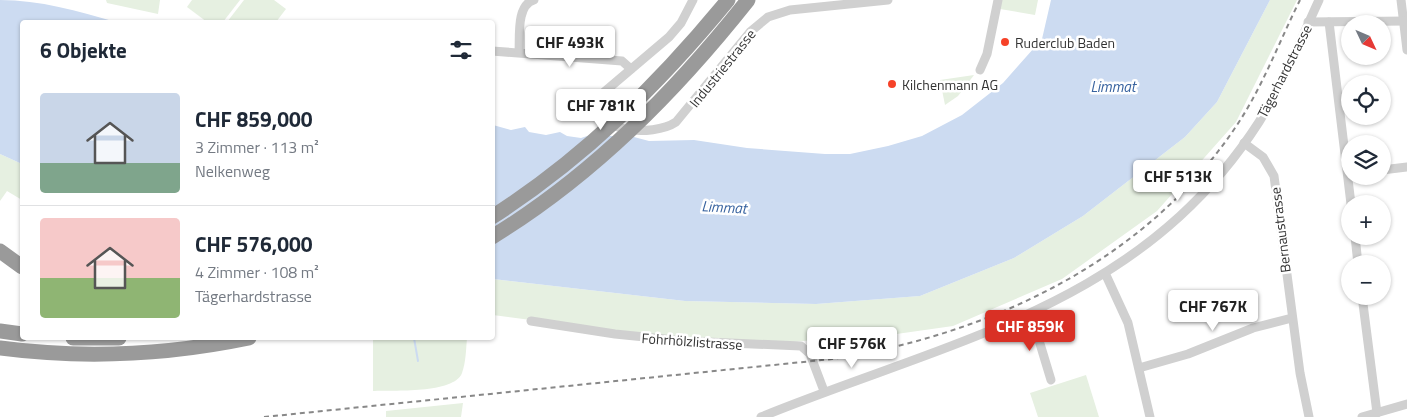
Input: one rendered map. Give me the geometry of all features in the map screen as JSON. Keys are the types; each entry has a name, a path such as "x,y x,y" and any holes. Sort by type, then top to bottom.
{"highway":[{"path":"495,215 551,177 619,123 672,66 728,0"},
{"path":"495,235 569,184 643,120 690,70 748,0"},
{"path":"0,251 20,266"},
{"path":"0,331 20,334"},
{"path":"0,348 72,354 131,354 189,348 237,340"}],"street":[{"path":"519,52 522,10 528,2 534,0"},
{"path":"619,123 603,115 600,100 608,87 673,32 693,0"},
{"name":"Industriestrasse","path":"619,123 658,130 676,122 750,32 768,17 790,10 888,0"},
{"path":"980,70 987,54 998,0"},
{"name":"Tägerhardstrasse","path":"761,417 824,391 1030,314 1105,274 1133,255 1180,217 1214,181 1244,143 1276,93 1319,0"},
{"path":"1401,0 1407,50"},
{"path":"1308,22 1405,21"},
{"path":"1329,22 1344,135"},
{"path":"495,50 622,61 631,69"},
{"name":"Bernaustrasse","path":"1244,143 1263,157 1274,176 1292,318 1309,417"},
{"path":"1391,169 1407,167"},
{"path":"1105,274 1128,322 1150,417"},
{"path":"1363,305 1377,413"},
{"path":"1030,314 1051,380"},
{"path":"1139,368 1188,354 1253,328 1292,318"},
{"name":"Fohrhölzlistrasse","path":"531,321 684,342 801,346 808,350 824,391"},
{"path":"1362,417 1407,404"}],"green space":[{"path":"106,0 160,0 158,14 107,3"},
{"path":"192,0 240,0 225,20 204,20 187,7"},
{"path":"244,0 274,0 286,9 278,20 229,20"},
{"path":"1002,0 1038,0 1035,15 1000,9"},
{"path":"1270,0 1297,0 1236,122 1157,211 1062,279 953,326 826,344 825,339 792,342 660,337 495,315 495,279 685,301 816,304 920,296 1014,258 1083,216 1185,137 1217,102"},
{"path":"974,75 958,96 945,105 940,80"},
{"path":"0,154 20,163 20,199 7,191 0,201"},
{"path":"373,340 467,340 462,373 457,380 448,385 422,390 373,391"},
{"path":"1086,375 1099,417 1038,417 1030,393"},
{"path":"463,403 461,417 386,417 386,411"}],"water":[{"path":"0,0 44,4 109,20 20,20 20,163 0,154"},
{"name":"Limmat","path":"1051,0 1270,0 1217,102 1185,137 1083,216 1014,258 920,296 816,304 685,301 495,279 495,126 511,130 525,127 529,132 546,135 560,132 567,136 581,138 590,135 634,137 649,141 694,140 747,148 850,154 922,136 962,115 1003,83 1042,39"}],"waterway":[{"path":"414,340 418,361"}],"railway":[{"path":"264,417 832,359 891,348 949,331 1005,310 1060,284 1111,252 1158,216 1200,173 1237,125 1246,110 1263,79 1300,0"}],"place":[{"name":"Ruderclub Baden","path":"1005,42"},
{"name":"Kilchenmann AG","path":"892,84"}]}
